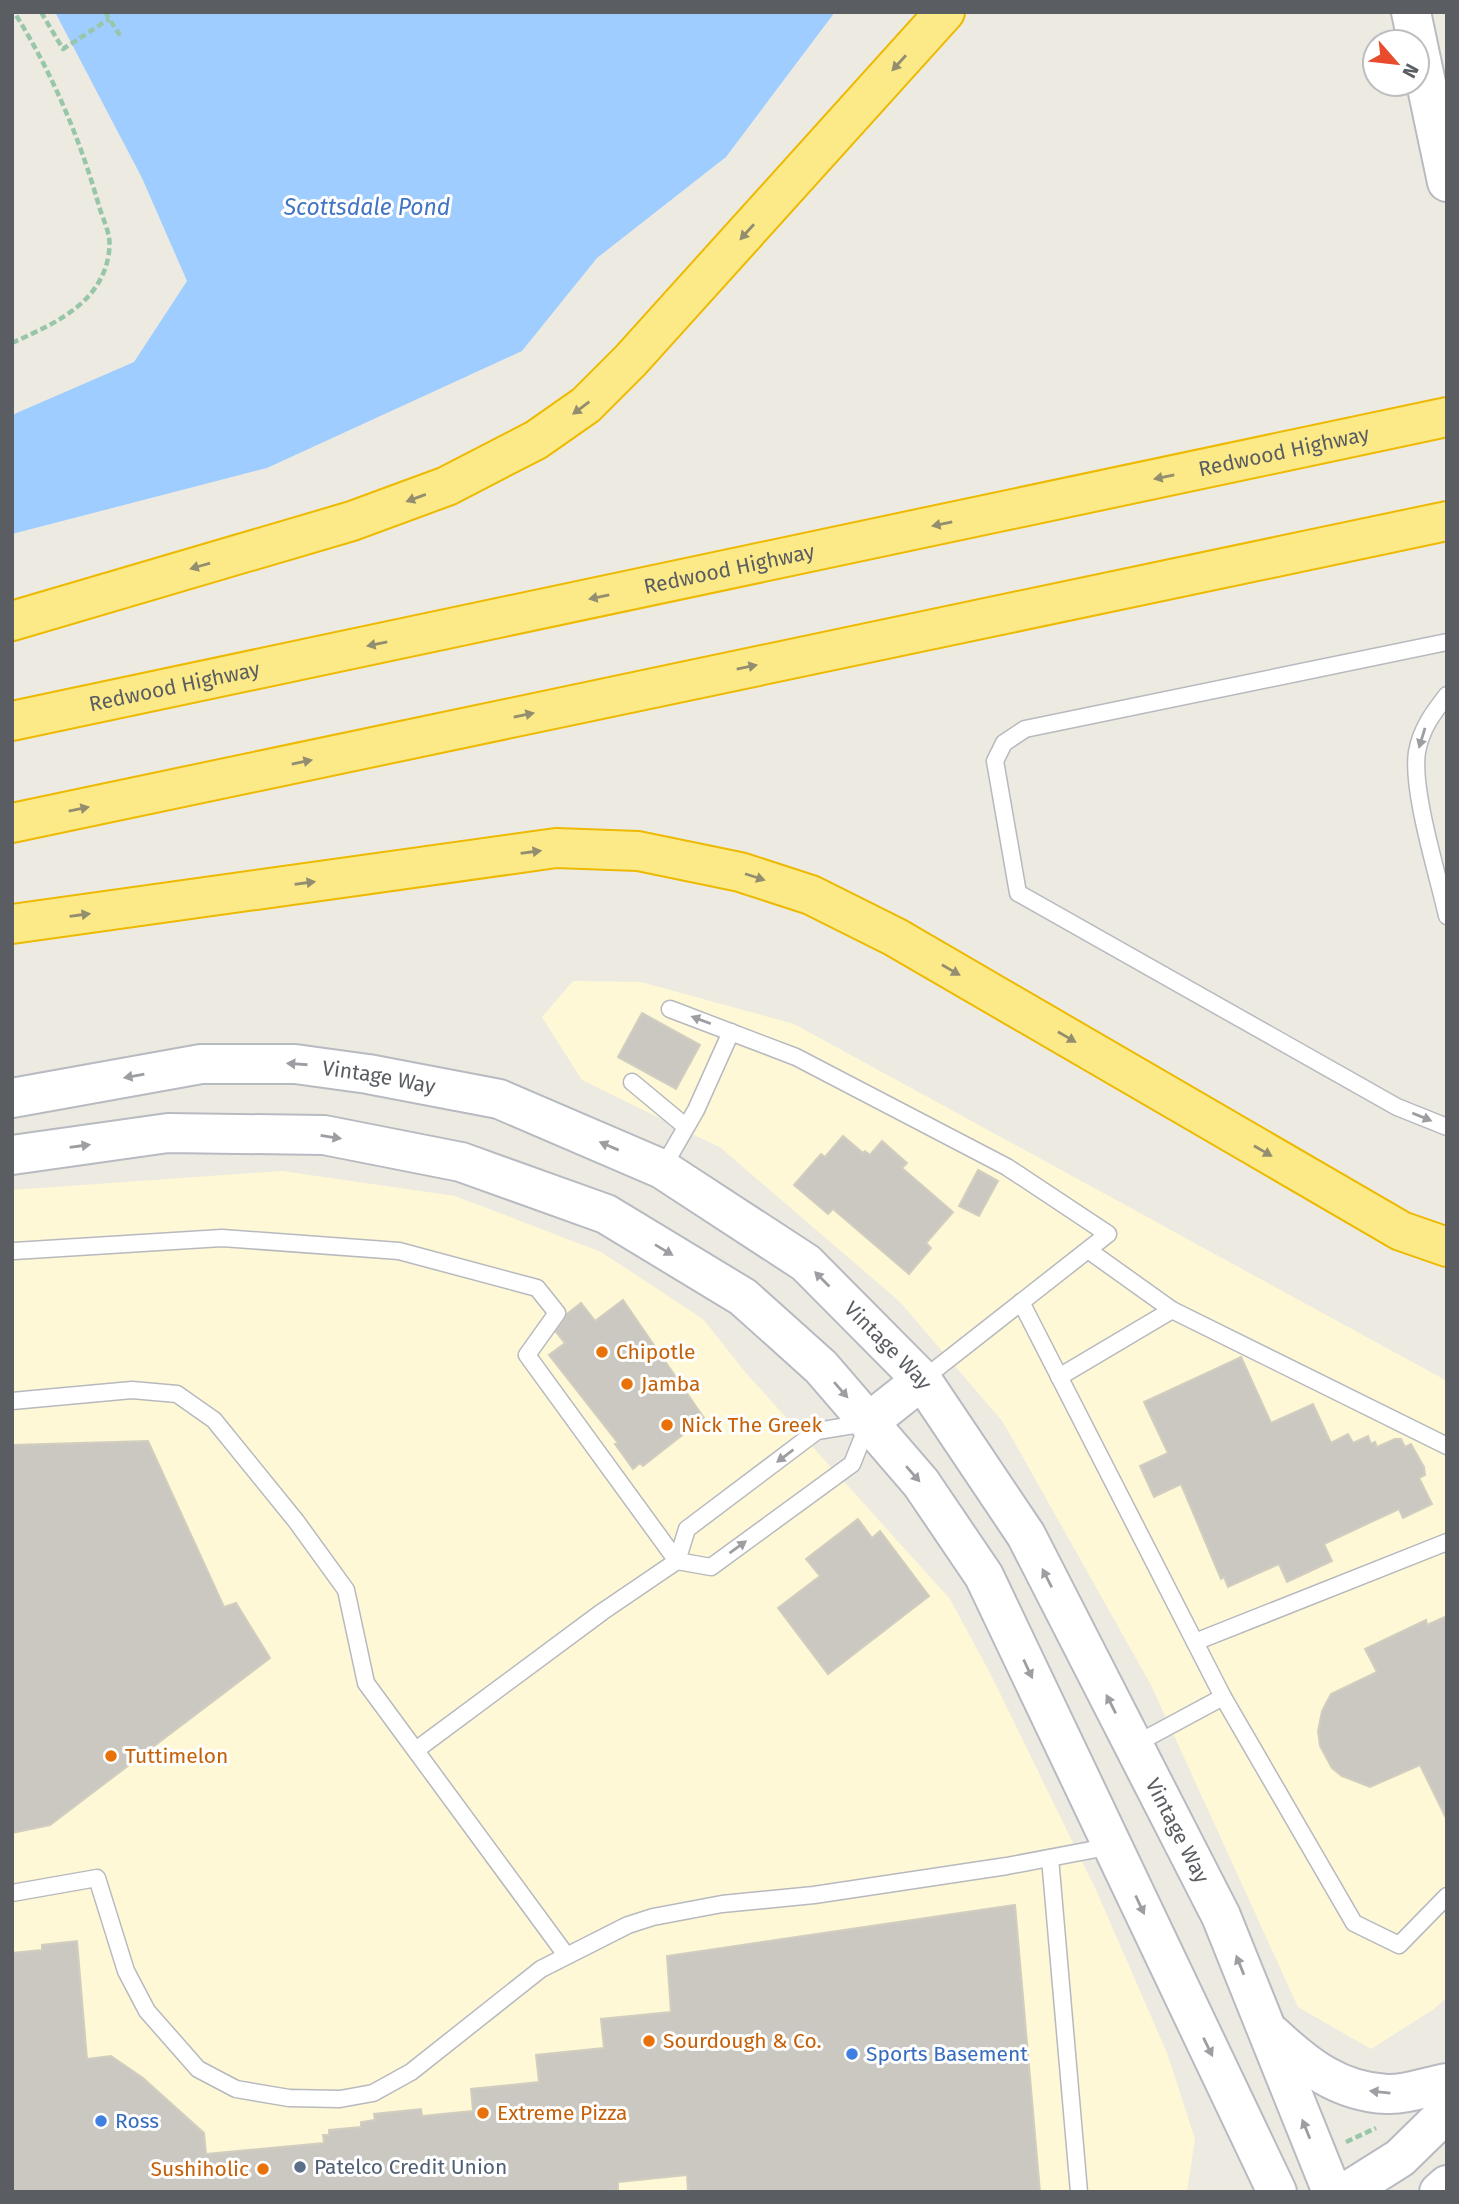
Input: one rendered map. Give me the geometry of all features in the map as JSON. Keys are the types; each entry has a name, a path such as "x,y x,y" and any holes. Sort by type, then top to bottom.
{"highway":[{"path":"12,621 352,521 447,486 536,440 586,405 630,360 945,12"},
{"name":"Redwood Highway","path":"12,722 1447,417"},
{"path":"12,823 1447,521"},
{"path":"12,924 556,848 638,851 740,872 811,895 895,937 1401,1231 1447,1247"}],"street":[{"path":"1411,12 1447,182"},
{"name":"Vintage Way","path":"12,1098 201,1064 295,1063 499,1099 662,1169 806,1263 922,1380 1026,1535 1221,1916 1332,2192"},
{"path":"12,1155 168,1133 324,1135 461,1162 606,1214 743,1297 821,1367 869,1422 921,1483 984,1576 1277,2192"},
{"path":"869,1422 922,1380"},
{"path":"1266,2028 1304,2063 1346,2088 1389,2094 1447,2083"},
{"path":"1346,2192 1400,2158 1447,2112"},
{"path":"1439,2192 1447,2185"}],"lane":[{"path":"1447,642 1025,729 1004,743 995,761 1018,893 1397,1107 1447,1127"},
{"path":"1447,695 1427,721 1417,752 1418,787 1447,916"},
{"path":"670,1009 796,1057 1007,1167 1108,1234 922,1380"},
{"path":"662,1169 696,1110 732,1032"},
{"path":"632,1082 685,1126"},
{"path":"14,1251 222,1238 399,1251 537,1288 557,1313 527,1355 677,1561 711,1567 852,1464 869,1422"},
{"path":"1088,1250 1172,1310 1447,1446"},
{"path":"1021,1302 1223,1697 1354,1923 1399,1945 1447,1896"},
{"path":"1059,1377 1172,1310"},
{"path":"12,1401 132,1390 177,1394 214,1420 296,1521 346,1590 366,1683 566,1955"},
{"path":"416,1750 601,1612 677,1561 687,1529 817,1432 869,1422"},
{"path":"1195,1642 1447,1542"},
{"path":"1132,1746 1223,1697"},
{"path":"12,1893 97,1878 126,1970 148,2011 198,2069 236,2090 289,2098 340,2099 373,2092 443,2048 541,1969 566,1955 653,1917 722,1904 814,1895 1112,1846"},
{"path":"1050,1858 1079,2192"}],"path":[{"path":"12,343 62,317 88,298 101,279 107,260 109,239 91,175 73,129 45,68 14,12"},
{"path":"41,12 63,49 109,19"},
{"path":"105,12 121,37"},
{"path":"1334,2148 1378,2127"}],"shaded area":[{"path":"573,981 641,982 794,1024 1447,1381 1447,1997 1434,2009 1371,2049 1298,2007 1151,1685 1003,1422 900,1302 721,1148 582,1080 542,1017"},
{"path":"282,1171 455,1196 601,1252 703,1319 745,1372 950,1599 990,1673 1096,1890 1167,2053 1195,2139 1187,2192 12,2192 12,1190"}],"water":[{"name":"Scottsdale Pond","path":"55,12 835,12 726,157 597,258 522,351 267,468 12,534 12,415 134,362 187,281 142,178"}],"building":[{"path":"642,1013 700,1045 676,1089 618,1057"},
{"path":"843,1136 863,1153 865,1151 870,1155 882,1141 907,1163 902,1168 953,1212 926,1243 931,1248 909,1274 833,1209 828,1214 794,1185 821,1154 825,1157"},
{"path":"978,1170 998,1181 979,1216 959,1206"},
{"path":"623,1300 704,1418 643,1466 640,1463 633,1469 615,1444 618,1443 549,1355 565,1343 556,1332 567,1314 581,1303 595,1321"},
{"path":"1241,1357 1271,1423 1313,1404 1331,1443 1348,1434 1353,1443 1368,1436 1371,1444 1375,1442 1377,1447 1395,1439 1401,1439 1405,1447 1411,1444 1424,1467 1425,1475 1419,1478 1432,1504 1403,1518 1399,1509 1324,1544 1332,1561 1287,1582 1279,1564 1228,1587 1224,1577 1221,1579 1181,1484 1154,1497 1140,1466 1168,1453 1144,1402"},
{"path":"148,1441 224,1607 236,1603 270,1658 50,1825 12,1833 12,1445"},
{"path":"858,1519 872,1538 880,1531 929,1596 828,1674 778,1608 820,1576 806,1559"},
{"path":"1447,1616 1447,1820 1420,1765 1370,1787 1342,1776 1332,1768 1320,1746 1318,1731 1322,1711 1331,1694 1377,1672 1365,1649 1426,1620 1427,1625"},
{"path":"1015,1905 1040,2192 688,2192 687,2175 618,2182 618,2190 596,2192 12,2192 12,1953 42,1950 42,1945 77,1941 87,2059 111,2056 143,2078 204,2133 206,2154 324,2143 323,2135 329,2135 329,2130 361,2127 361,2122 375,2120 374,2114 421,2109 422,2116 473,2111 471,2089 539,2082 536,2055 604,2048 601,2019 671,2012 667,1956"}],"place":[{"name":"Chipotle","path":"602,1352"},
{"name":"Jamba","path":"627,1384"},
{"name":"Nick The Greek","path":"667,1425"},
{"name":"Tuttimelon","path":"111,1756"},
{"name":"Sourdough & Co.","path":"649,2041"},
{"name":"Sports Basement","path":"852,2054"},
{"name":"Extreme Pizza","path":"483,2113"},
{"name":"Ross","path":"101,2121"},
{"name":"Patelco Credit Union","path":"300,2167"},
{"name":"Sushiholic","path":"263,2169"}]}
